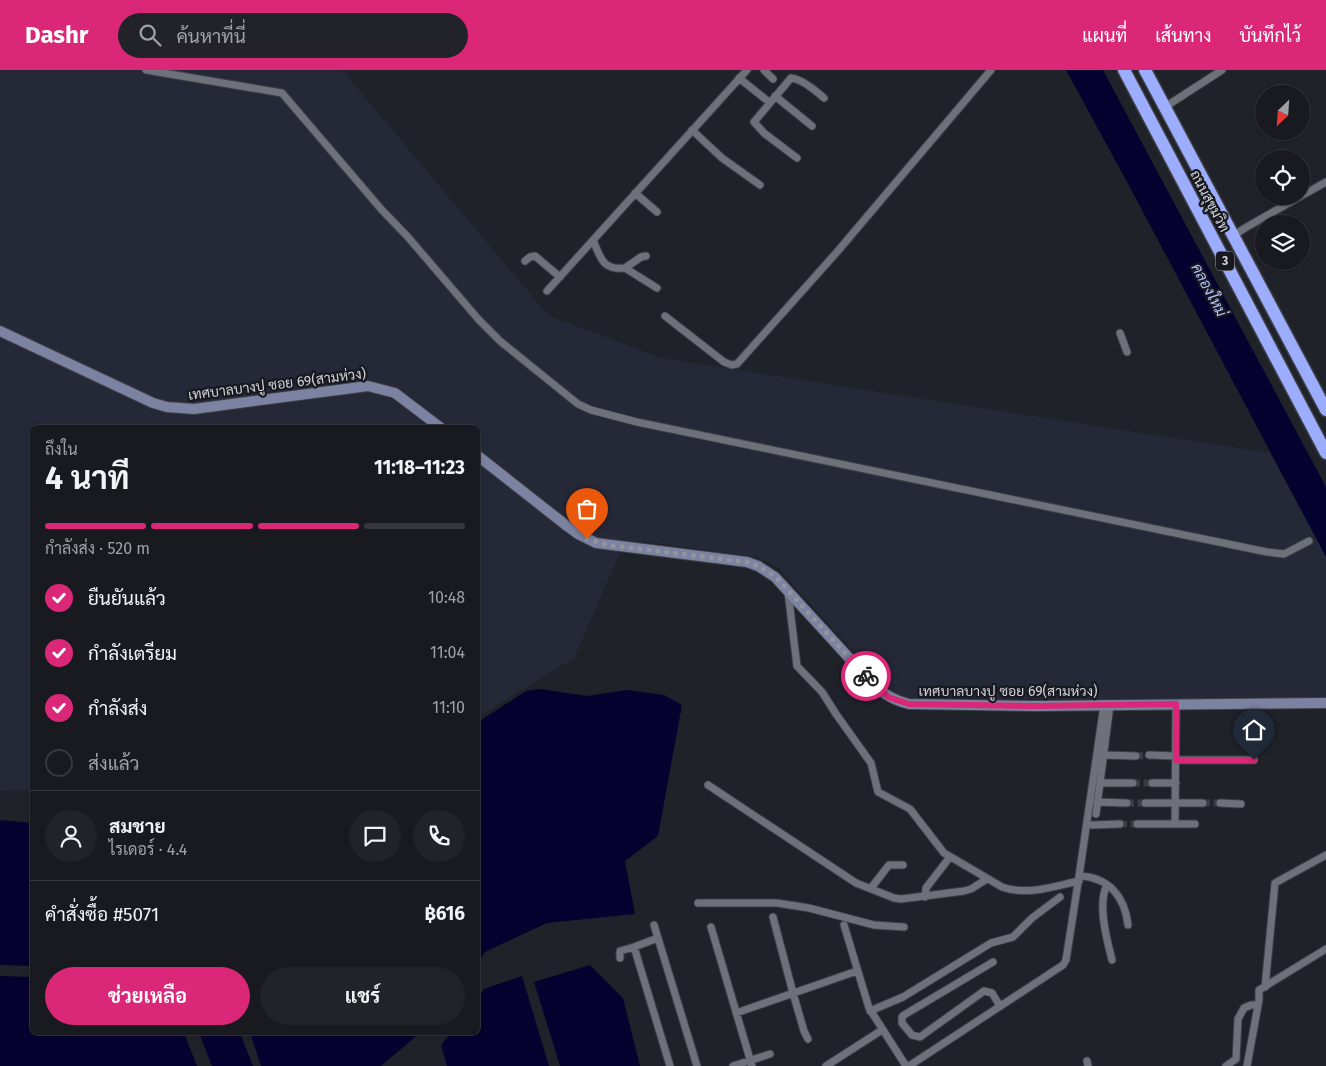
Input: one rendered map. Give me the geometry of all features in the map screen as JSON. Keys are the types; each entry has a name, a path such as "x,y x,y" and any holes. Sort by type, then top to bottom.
{"highway":[{"name":"ถนนสุขุมวิท","path":"1124,70 1326,452"},
{"name":"ถนนสุขุมวิท","path":"1145,70 1326,410"},
{"path":"1284,372 1302,364"}],"street":[{"path":"146,70 282,93 479,320 578,404 591,410 649,424 1267,552 1284,554 1309,541"},
{"path":"547,291 746,70"},
{"path":"764,70 773,79"},
{"path":"665,316 724,362 732,365 737,364 837,252 991,70"},
{"path":"1164,107 1222,70"},
{"path":"740,78 812,126"},
{"path":"796,158 764,133 754,122 792,78 808,86 824,98"},
{"path":"692,130 722,158 760,186"},
{"path":"1310,191 1326,182"},
{"path":"635,193 657,212"},
{"path":"1234,236 1285,205"},
{"path":"593,240 598,256 615,269 624,268 641,256 646,256"},
{"path":"526,261 530,257 535,256 560,277"},
{"path":"624,268 657,288"},
{"name":"เทศบาลบางปู ซอย 69(สามห่วง)","path":"0,331 139,397 167,407 194,409 368,386 395,393 437,425"},
{"path":"1120,334 1127,352"},
{"name":"เทศบาลบางปู ซอย 69(สามห่วง)","path":"480,458 567,526 596,543 747,562 766,570 788,589 872,683 888,697 897,701 909,704 1107,705 1326,703"},
{"path":"788,589 798,669 822,692 871,762 878,792 907,806 942,850 950,857 1007,889 1037,890 1078,882 1087,876 1103,882 1120,897 1127,912 1128,925"},
{"path":"1175,824 1176,704"},
{"path":"1096,814 1107,705"},
{"path":"844,925 870,1011 908,1066 1063,965 1066,960 1107,705"},
{"path":"1103,755 1136,756"},
{"path":"1149,755 1176,758 1254,760"},
{"path":"1100,783 1134,783"},
{"path":"1152,783 1176,783"},
{"path":"708,785 848,878 897,899 968,891 987,879"},
{"path":"1097,802 1127,803"},
{"path":"1145,803 1203,803"},
{"path":"1220,803 1241,804"},
{"path":"1092,825 1120,824"},
{"path":"1137,824 1195,824"},
{"path":"1265,987 1275,883 1326,855"},
{"path":"925,897 926,888 950,857"},
{"path":"871,888 889,865 903,865"},
{"path":"1103,882 1106,937 1112,960"},
{"path":"870,1011 903,997 991,943 1013,937 1032,918 1060,897"},
{"path":"698,903 777,903 808,908 874,925 904,927"},
{"path":"772,917 804,1031 808,1039"},
{"path":"654,925 697,1066"},
{"path":"711,927 751,1063"},
{"path":"620,958 620,951 658,938"},
{"path":"634,947 670,1066"},
{"path":"1247,1066 1259,990 1326,949"},
{"path":"993,962 904,1015 902,1023 912,1035 920,1036 984,991 992,993 1000,1006"},
{"path":"736,1013 857,971"},
{"path":"1226,1066 1236,1059 1238,1019 1244,1008 1258,1005"},
{"path":"826,1066 882,1030"},
{"path":"733,1066 751,1063 770,1054"}],"shaded area":[{"path":"0,70 342,70 548,315 661,358 1270,453 1326,556 1326,700 910,699 890,690 779,568 758,557 657,543 625,541 574,658 480,716 480,425 30,425 30,790 0,791"}],"water":[{"name":"คลองใหม่","path":"1066,70 1103,70 1326,487 1326,557 1133,193"},
{"path":"540,689 587,696 627,690 664,695 682,705 658,836 625,861 635,914 547,923 485,952 480,959 480,721 526,691"},
{"path":"0,820 30,823 30,966 0,965"},
{"path":"590,965 623,998 640,1066 560,1066 534,982"},
{"path":"0,976 30,977 30,1035 185,1035 197,1066 0,1066"},
{"path":"522,976 549,1066 447,1066 441,1045 449,1035 480,1035 480,995 484,989"},
{"path":"200,1035 241,1035 253,1066 212,1066"},
{"path":"251,1035 418,1035 381,1066 261,1066"}],"tunnel":[{"path":"1136,756 1149,755"},
{"path":"1133,783 1152,783"},
{"path":"1127,803 1145,803"},
{"path":"1203,803 1220,803"},
{"path":"1120,824 1137,824"}],"way so far":[{"path":"587,539 608,545 747,562 758,566 776,577 788,589 866,676"}],"route":[{"path":"866,676 888,697 909,704 1036,706 1176,704 1176,760 1254,760"}]}
